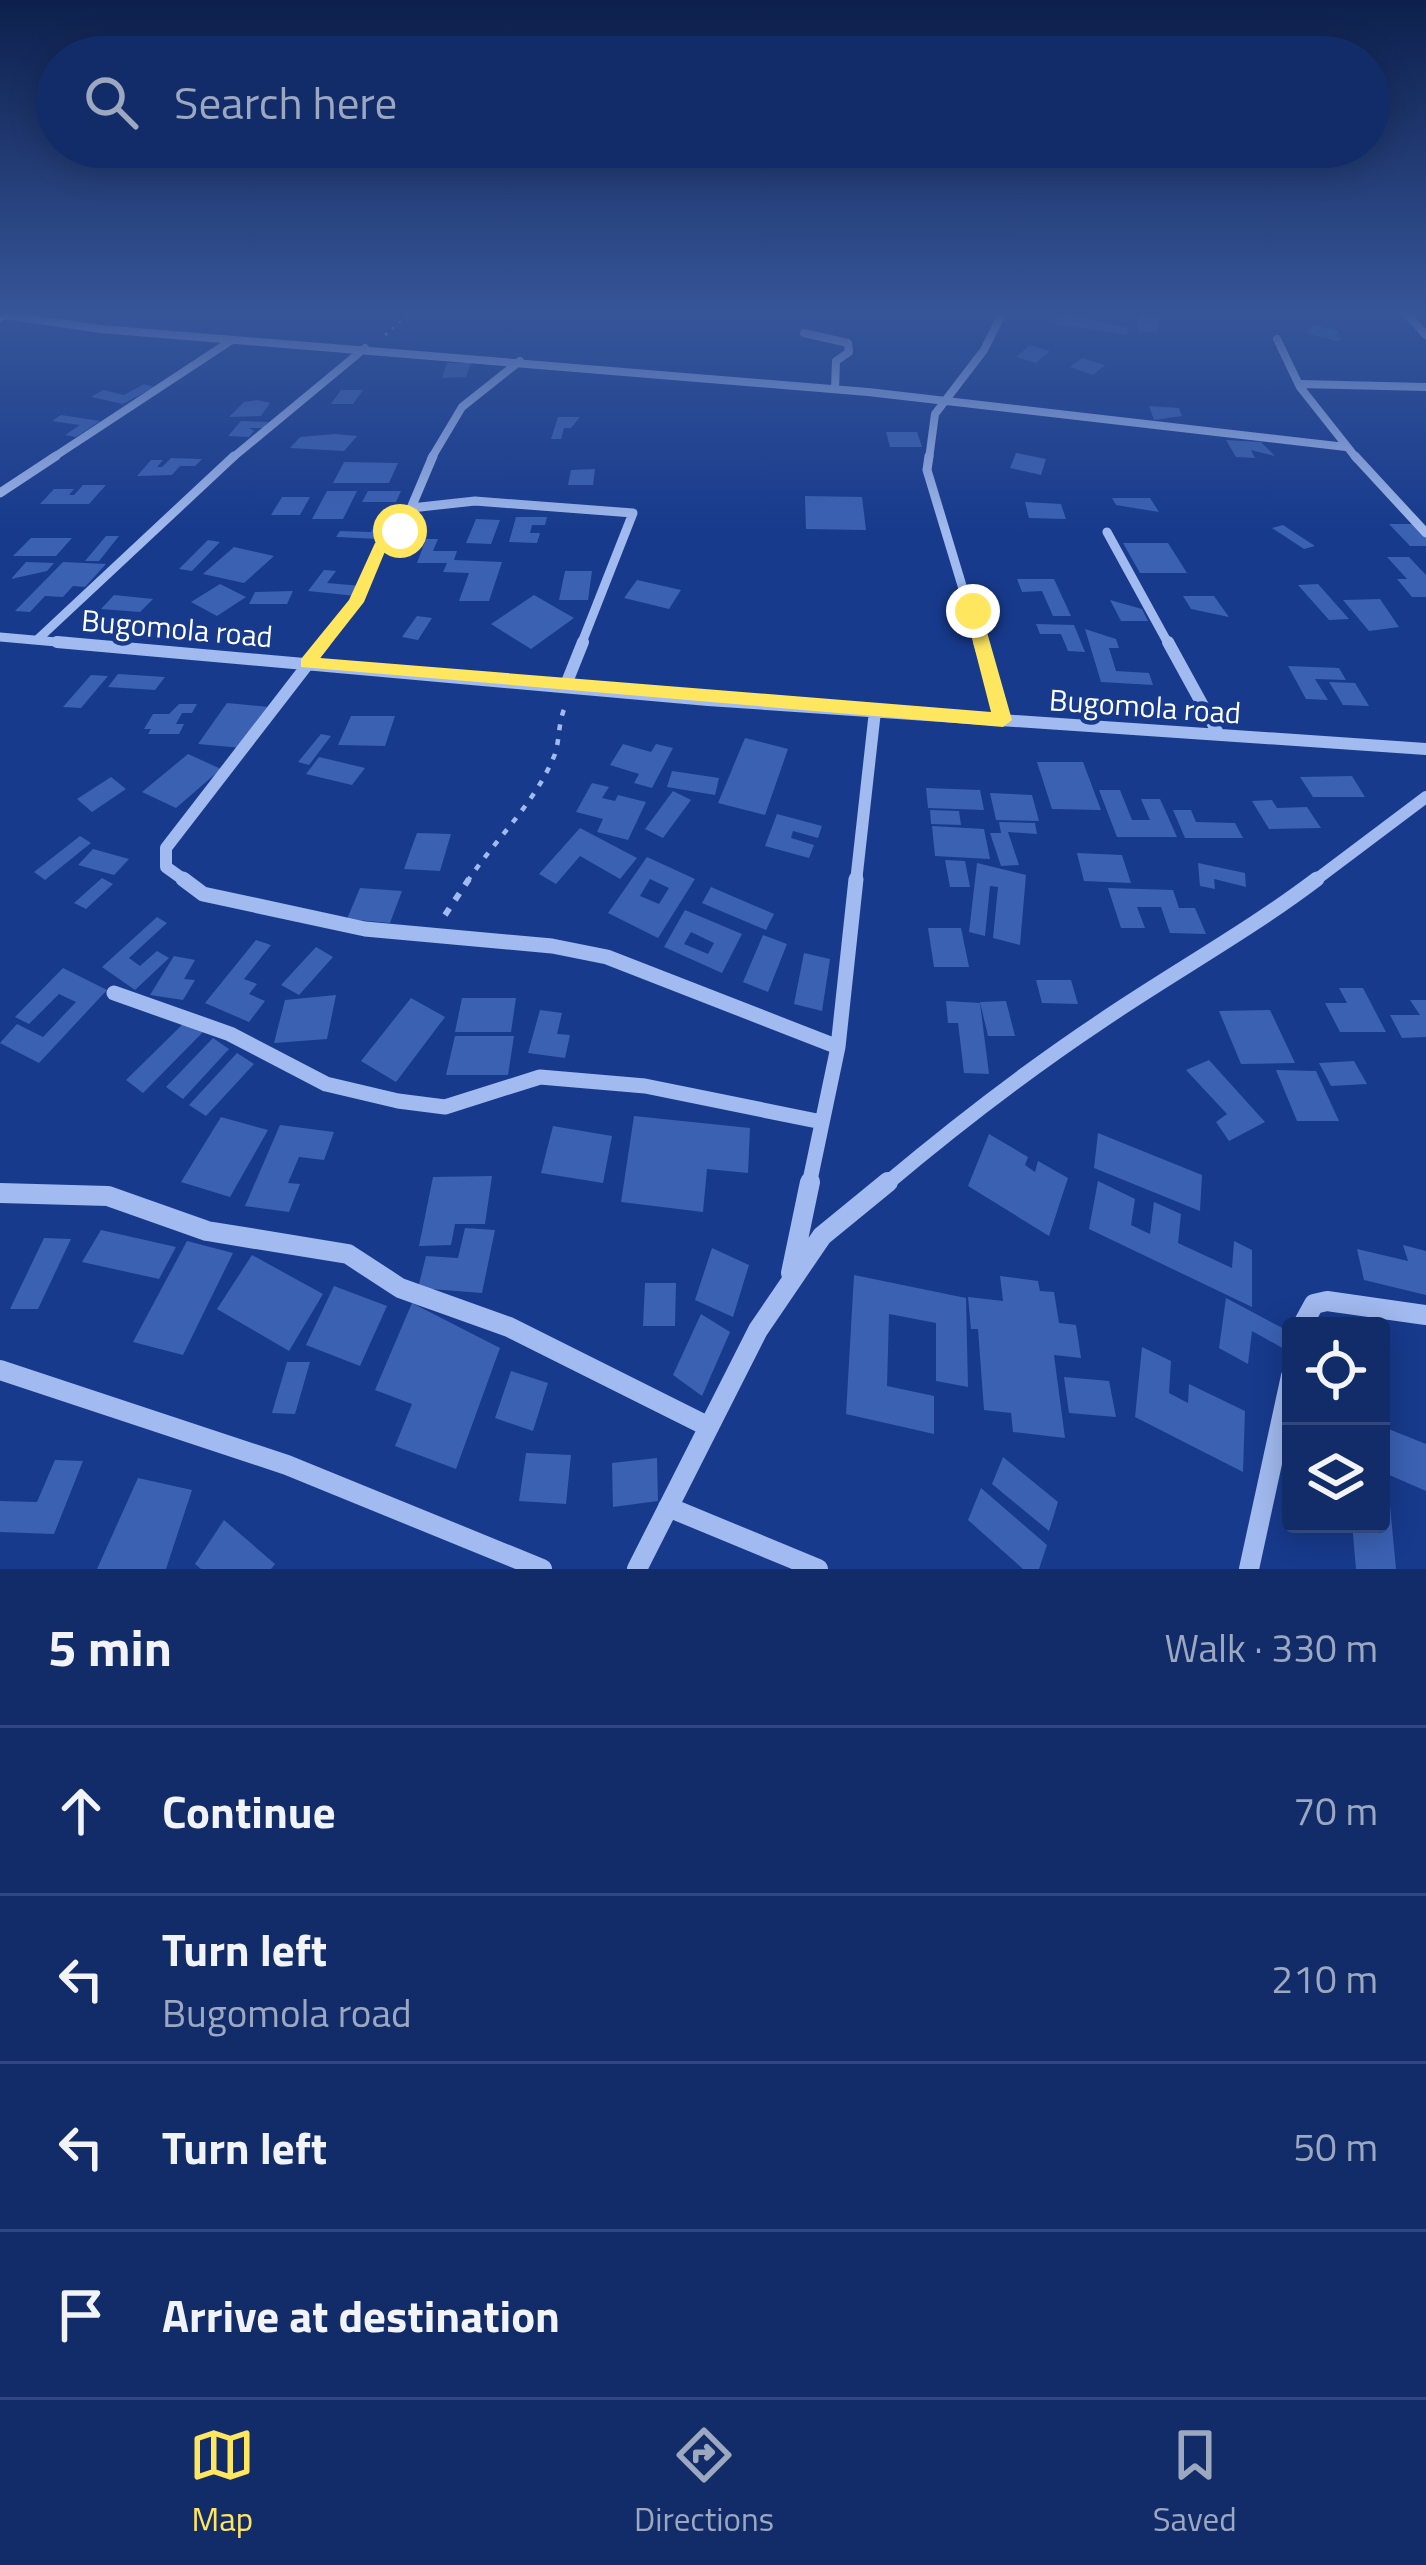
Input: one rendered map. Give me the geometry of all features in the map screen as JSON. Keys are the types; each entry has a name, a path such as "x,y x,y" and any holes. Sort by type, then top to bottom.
{"street":[{"path":"0,493 163,385"},
{"path":"37,640 231,459 323,385"},
{"path":"489,385 462,407 419,479 400,531 377,551 356,602 169,843 166,867 182,884 221,899 424,936 552,946 607,958 838,1047"},
{"path":"803,385 1346,447"},
{"path":"956,385 943,401 932,432 928,482 973,611 1003,720"},
{"path":"1302,385 1346,447 1426,533"},
{"path":"1352,385 1426,387"},
{"path":"410,508 475,501 633,513 571,687"},
{"path":"1107,532 1219,735"},
{"name":"Bugomola road","path":"0,637 875,712 1426,749"},
{"path":"789,1284 838,1047 875,712"},
{"path":"637,1569 758,1330 822,1236 973,1112 1102,1021 1255,926 1426,797"},
{"path":"114,993 230,1034 326,1084 398,1101 445,1107 540,1077 646,1086 822,1123"},
{"path":"0,1193 108,1196 208,1231 349,1254 400,1288 509,1327 709,1427"},
{"path":"1307,1317 1314,1304 1327,1300 1426,1315"},
{"path":"0,1370 80,1402 198,1434 422,1515 542,1569"},
{"path":"1249,1569 1282,1417"},
{"path":"668,1507 818,1569"}],"path":[{"path":"424,936 452,908 491,844 520,818 557,749 558,718 571,687"}],"building":[{"path":"142,385 154,387 123,404 91,397 103,390 124,395"},
{"path":"341,390 363,390 353,404 331,404"},
{"path":"244,402 270,403 261,416 229,417"},
{"path":"1149,406 1179,408 1182,416 1154,420"},
{"path":"61,415 100,421 76,437 65,435 80,425 52,421"},
{"path":"558,417 580,417 571,428 564,428 561,439 551,439"},
{"path":"241,421 269,422 263,428 249,428 254,431 249,437 228,436"},
{"path":"886,432 917,432 922,447 890,447"},
{"path":"357,436 344,451 290,448 300,437"},
{"path":"1226,440 1261,442 1275,456 1251,450 1255,458 1236,457"},
{"path":"1016,453 1046,459 1041,475 1010,468"},
{"path":"171,458 202,459 195,466 180,466 172,475 137,476 151,460 163,460 157,467 162,467"},
{"path":"344,462 398,463 389,483 333,483"},
{"path":"595,469 593,485 568,485 571,470"},
{"path":"83,485 106,485 89,504 40,504 54,489 74,489 69,495 74,495"},
{"path":"327,491 357,491 343,519 312,519"},
{"path":"368,491 401,491 396,502 362,502"},
{"path":"805,496 862,497 866,530 806,529"},
{"path":"282,497 310,497 300,515 271,515"},
{"path":"1112,498 1150,498 1159,512 1116,505"},
{"path":"1025,502 1061,504 1066,519 1029,518"},
{"path":"516,517 547,517 545,525 532,525 530,533 540,533 537,543 509,542"},
{"path":"476,519 500,520 491,544 466,543"},
{"path":"376,522 388,523 378,539 336,537 340,531 371,532"},
{"path":"1389,524 1415,524 1426,535 1426,546 1410,546"},
{"path":"1283,525 1315,546 1304,549 1272,528"},
{"path":"106,536 119,536 99,561 85,561"},
{"path":"31,538 72,538 56,556 13,556"},
{"path":"426,539 438,539 433,551 457,551 454,560 502,562 489,601 459,601 469,573 443,572 447,563 417,563"},
{"path":"208,540 220,542 192,571 179,569"},
{"path":"1123,543 1168,543 1187,573 1140,573"},
{"path":"234,547 274,556 244,583 203,574"},
{"path":"1387,557 1409,557 1426,575 1426,597 1412,597 1397,579 1407,579"},
{"path":"26,562 54,563 47,571 11,579"},
{"path":"63,562 106,564 85,587 73,586 63,597 45,596 30,612 15,611"},
{"path":"324,570 336,571 327,583 362,586 356,596 308,591"},
{"path":"565,571 592,571 588,600 559,600"},
{"path":"1017,579 1054,579 1071,616 1053,616 1042,591 1022,592"},
{"path":"637,580 681,590 669,609 624,598"},
{"path":"220,584 246,597 217,616 191,602"},
{"path":"1318,584 1349,619 1329,620 1298,585"},
{"path":"293,591 287,604 249,604 255,592"},
{"path":"114,595 153,599 140,612 101,609"},
{"path":"534,595 574,618 531,649 491,624"},
{"path":"1183,596 1214,596 1229,617 1191,609"},
{"path":"1380,599 1399,627 1369,631 1343,600"},
{"path":"1110,600 1142,609 1148,621 1121,621"},
{"path":"417,616 432,618 418,640 402,637"},
{"path":"1036,624 1074,625 1085,652 1068,651 1061,634 1040,634"},
{"path":"1085,629 1116,639 1119,648 1109,648 1116,671 1149,673 1153,685 1101,682"},
{"path":"1288,666 1339,668 1346,680 1315,679 1328,700 1306,699"},
{"path":"118,674 165,677 155,690 108,687"},
{"path":"91,675 108,676 81,708 63,707"},
{"path":"1329,682 1355,683 1369,706 1343,705"},
{"path":"227,703 269,707 242,748 198,744"},
{"path":"179,704 197,704 192,713 182,713 176,724 184,724 179,734 148,734 151,729 144,729 153,714 169,714"},
{"path":"351,716 395,716 385,746 338,745"},
{"path":"321,734 331,736 309,765 298,762"},
{"path":"745,738 788,749 765,815 718,803"},
{"path":"623,744 651,752 656,744 673,748 652,788 634,783 639,774 610,765"},
{"path":"188,754 221,769 176,808 142,792"},
{"path":"319,757 365,768 352,785 306,774"},
{"path":"1037,762 1083,762 1101,810 1052,809"},
{"path":"672,771 719,778 715,795 667,787"},
{"path":"1352,776 1365,797 1313,797 1300,777"},
{"path":"111,777 126,789 92,812 77,799"},
{"path":"592,783 609,787 602,798 615,801 618,795 646,802 628,840 597,832 603,819 576,812"},
{"path":"926,788 980,790 984,810 928,808"},
{"path":"1099,790 1120,790 1132,820 1150,820 1141,799 1160,799 1177,837 1117,837"},
{"path":"673,791 691,800 663,838 645,829"},
{"path":"990,793 1032,795 1039,821 996,820"},
{"path":"1272,800 1277,808 1307,807 1321,828 1269,829 1252,801"},
{"path":"930,810 959,811 961,825 931,824"},
{"path":"1173,810 1191,810 1196,822 1235,823 1243,838 1185,838"},
{"path":"777,814 822,826 818,838 793,831 791,838 814,845 809,858 765,846"},
{"path":"999,822 1035,823 1037,834 1008,832 1019,865 1001,866 990,833 1001,833"},
{"path":"932,826 984,829 990,859 935,856"},
{"path":"580,828 637,858 620,879 580,856 556,884 539,874"},
{"path":"417,833 451,834 440,871 404,869"},
{"path":"80,836 91,843 45,880 34,872"},
{"path":"93,849 129,859 114,875 78,865"},
{"path":"1077,853 1122,855 1131,883 1084,881"},
{"path":"647,857 695,879 658,938 608,913","holes":["650,879 669,888 659,904 640,896"]},
{"path":"945,860 965,861 970,887 950,887"},
{"path":"977,863 1026,875 1020,945 993,938 998,887 990,886 985,936 969,932"},
{"path":"1198,863 1245,873 1246,887 1214,879 1215,889 1200,886"},
{"path":"102,878 113,884 86,909 74,903"},
{"path":"711,887 774,914 766,930 702,903"},
{"path":"360,888 402,891 390,923 347,919"},
{"path":"1108,888 1173,890 1179,908 1195,908 1206,934 1170,933 1161,907 1137,907 1145,928 1121,928"},
{"path":"685,910 742,934 722,973 664,947","holes":["691,932 714,943 708,954 684,944"]},
{"path":"157,917 167,923 129,958 140,966 157,951 169,958 135,990 102,967"},
{"path":"928,928 961,928 969,967 934,967"},
{"path":"763,935 787,944 768,992 743,982"},
{"path":"256,940 271,945 244,979 257,984 249,994 265,1001 249,1022 205,1003"},
{"path":"316,947 333,957 299,995 281,985"},
{"path":"804,953 830,959 822,1011 794,1004"},
{"path":"174,956 195,960 184,979 195,980 183,1000 150,995"},
{"path":"63,968 107,990 39,1063 0,1043 17,1024 43,1037 76,1002 59,994 29,1024 15,1017"},
{"path":"1036,980 1071,980 1078,1004 1042,1003"},
{"path":"1339,988 1363,988 1386,1032 1340,1032 1325,1003 1347,1003"},
{"path":"336,995 327,1039 274,1043 285,1000"},
{"path":"411,998 445,1017 396,1082 361,1061"},
{"path":"462,998 516,998 511,1032 455,1032"},
{"path":"1410,1000 1426,1000 1426,1037 1402,1038 1390,1015 1420,1015"},
{"path":"946,1001 980,1003 989,1074 964,1073 958,1023 948,1023"},
{"path":"1006,1001 1015,1036 988,1036 980,1002"},
{"path":"540,1010 562,1013 557,1034 570,1035 565,1058 528,1053"},
{"path":"1270,1010 1295,1063 1241,1064 1219,1011"},
{"path":"187,1020 203,1032 143,1093 126,1080"},
{"path":"455,1036 514,1036 508,1075 446,1075"},
{"path":"213,1038 229,1049 183,1099 166,1087"},
{"path":"237,1053 254,1064 206,1116 189,1105"},
{"path":"1209,1060 1265,1122 1229,1141 1216,1122 1227,1114 1186,1070"},
{"path":"1354,1061 1367,1084 1331,1086 1319,1063"},
{"path":"1276,1070 1316,1071 1339,1121 1297,1121"},
{"path":"634,1116 750,1128 748,1173 707,1169 703,1212 621,1202"},
{"path":"221,1117 268,1130 230,1197 181,1182"},
{"path":"280,1125 334,1132 324,1160 299,1157 288,1183 300,1184 289,1212 245,1206"},
{"path":"553,1126 612,1136 603,1183 541,1173"},
{"path":"1098,1133 1202,1175 1200,1211 1094,1168"},
{"path":"989,1134 1028,1157 1025,1165 1035,1172 1038,1161 1068,1178 1049,1236 968,1186"},
{"path":"492,1176 485,1224 455,1224 451,1245 419,1246 433,1177"},
{"path":"1098,1181 1135,1199 1131,1225 1150,1234 1154,1202 1181,1214 1178,1243 1232,1268 1234,1241 1252,1250 1252,1307 1089,1229"},
{"path":"465,1228 495,1230 482,1293 418,1288 426,1256 458,1258"},
{"path":"101,1230 176,1247 159,1279 82,1262"},
{"path":"44,1238 71,1239 38,1309 10,1309"},
{"path":"187,1241 233,1253 183,1355 133,1342"},
{"path":"1403,1245 1426,1251 1426,1295 1364,1280 1357,1249 1408,1261"},
{"path":"712,1248 749,1265 733,1317 695,1300"},
{"path":"252,1255 323,1294 289,1351 217,1309"},
{"path":"854,1275 966,1298 968,1387 936,1381 936,1323 889,1314 887,1386 934,1396 934,1434 846,1414"},
{"path":"1000,1276 1038,1281 1040,1291 1054,1292 1059,1323 1076,1325 1081,1358 1054,1355 1065,1438 1013,1432 1011,1413 984,1410 978,1329 971,1329 968,1297 1003,1301"},
{"path":"645,1283 676,1283 675,1326 643,1326"},
{"path":"334,1286 387,1306 360,1366 306,1345"},
{"path":"1226,1298 1282,1328 1282,1348 1252,1331 1248,1364 1219,1348"},
{"path":"412,1303 500,1348 456,1469 395,1446 412,1404 375,1390"},
{"path":"701,1314 730,1332 702,1396 673,1375"},
{"path":"1142,1347 1171,1361 1169,1393 1188,1403 1189,1384 1245,1411 1243,1472 1135,1417"},
{"path":"287,1362 310,1362 295,1414 272,1413"},
{"path":"511,1371 548,1383 533,1431 495,1418"},
{"path":"1064,1377 1109,1381 1116,1417 1069,1413"},
{"path":"1390,1430 1426,1444 1426,1491 1390,1475"},
{"path":"526,1453 571,1455 566,1504 519,1501"},
{"path":"1003,1457 1058,1502 1049,1531 992,1484"},
{"path":"657,1458 658,1501 613,1507 612,1463"},
{"path":"55,1460 83,1461 54,1534 0,1532 0,1501 37,1502"},
{"path":"138,1478 192,1490 166,1569 97,1569"},
{"path":"981,1488 1047,1545 1039,1569 1023,1569 968,1520"},
{"path":"1390,1506 1396,1569 1356,1569 1353,1533 1390,1533"},
{"path":"224,1520 275,1564 271,1569 201,1569 195,1564"}],"route":[{"path":"400,531 377,551 356,602 307,663 707,700 1003,720 973,611"}]}
